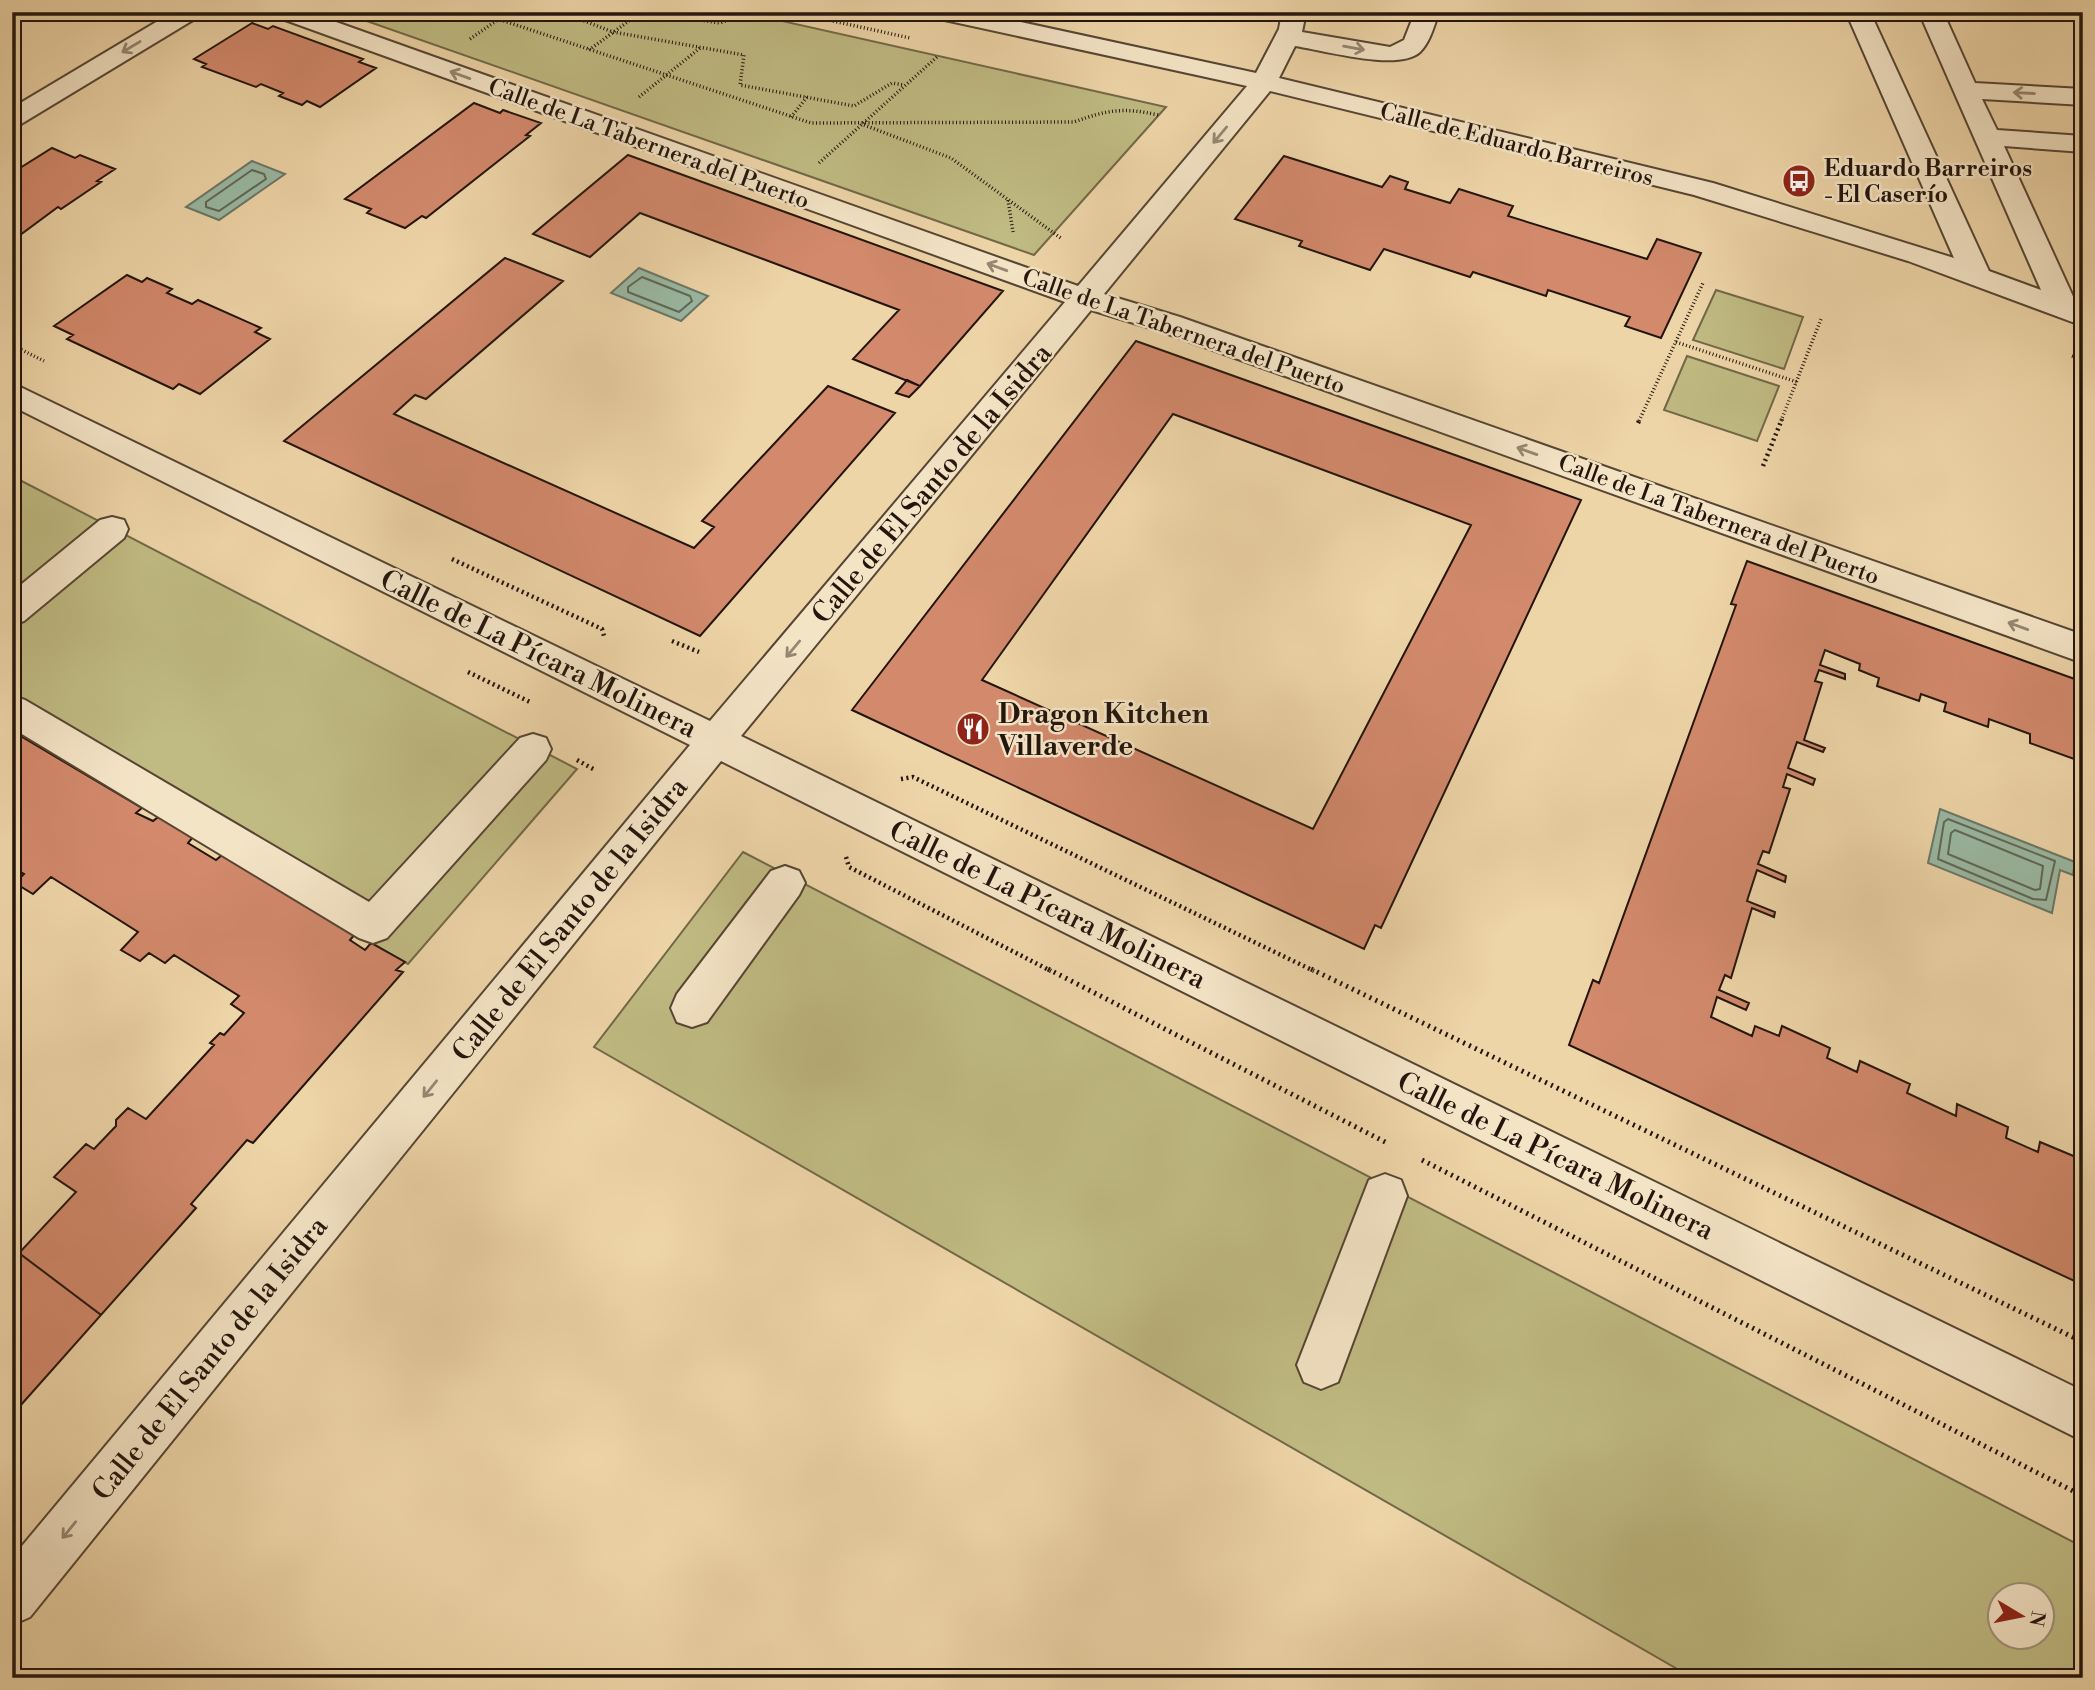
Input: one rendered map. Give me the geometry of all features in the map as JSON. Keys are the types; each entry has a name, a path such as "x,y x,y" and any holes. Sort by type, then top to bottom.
{"street":[{"path":"12,119 190,12"},
{"name":"Calle de La Tabernera del Puerto","path":"285,12 1084,298 1170,324 2083,649"},
{"name":"Calle de Eduardo Barreiros","path":"940,12 1264,82 1703,189 1918,255 2073,312"},
{"name":"Calle de El Santo de la Isidra","path":"12,1599 717,739 1264,82 1287,37 1294,12"},
{"path":"1287,37 1390,54 1403,53 1412,48 1427,12"},
{"path":"1858,12 1948,218 1979,278"},
{"path":"1931,12 1987,137 2073,312"},
{"path":"1966,90 2083,97"},
{"path":"1987,137 2083,144"},
{"name":"Calle de La Pícara Molinera","path":"12,393 623,696 717,739 2083,1417"},
{"path":"12,612 112,529"},
{"path":"12,710 373,925 533,749"},
{"path":"692,1008 785,883"},
{"path":"1321,1364 1385,1196"}],"path":[{"path":"477,12 811,123 1074,122 1110,108 1123,107 1158,115"},
{"path":"469,40 509,12"},
{"path":"561,12 613,32 744,55 740,85 854,106 892,83 904,85"},
{"path":"589,50 643,12 720,23 749,12"},
{"path":"792,12 917,40"},
{"path":"637,98 701,48"},
{"path":"812,169 937,56"},
{"path":"791,117 807,97"},
{"path":"862,124 951,158 1062,239"},
{"path":"1008,200 1014,240"},
{"path":"1638,423 1703,283"},
{"path":"1763,466 1821,319"},
{"path":"1676,342 1797,382"},
{"path":"2070,355 2083,360"},
{"path":"672,640 699,652"},
{"path":"570,757 595,770"},
{"path":"894,781 913,777 2083,1342"},
{"path":"843,848 849,867 1397,1148"},
{"path":"1410,1154 2083,1496"}],"shaded area":[{"path":"341,12 742,12 1166,107 1034,255"},
{"path":"1716,290 1803,317 1784,369 1693,340"},
{"path":"1687,356 1779,386 1757,441 1664,410"},
{"path":"12,476 577,769 408,964 12,731"},
{"path":"743,852 2083,1547 2083,1678 1693,1678 594,1047"}],"water":[{"path":"252,161 285,174 219,220 186,207"},
{"path":"639,268 708,296 681,321 611,293"},
{"path":"1940,809 2075,862 2073,875 2060,870 2052,913 1928,863"}],"building":[{"path":"252,23 268,29 273,26 363,59 359,62 376,68 320,107 307,101 302,105 279,96 283,93 261,84 256,87 202,67 206,64 194,59"},
{"path":"474,103 500,113 503,110 541,123 526,135 530,136 426,218 422,216 405,228 367,213 371,209 345,199"},
{"path":"52,148 75,158 80,155 115,169 97,181 101,182 61,209 58,207 12,241 12,173"},
{"path":"628,155 1003,291 920,386 853,359 899,310 640,213 590,257 533,234"},
{"path":"1284,156 1382,187 1390,176 1408,182 1405,189 1450,203 1459,189 1513,206 1508,216 1647,259 1657,239 1701,253 1661,338 1625,326 1630,317 1548,290 1546,296 1473,272 1470,277 1384,249 1370,270 1299,246 1302,241 1235,219"},
{"path":"505,258 563,281 426,399 415,395 394,414 694,548 714,527 702,521 828,386 895,413 700,636 284,441"},
{"path":"127,275 142,282 147,278 172,289 167,293 192,304 198,300 261,328 255,332 270,339 200,394 179,384 173,389 67,339 73,335 54,326"},
{"path":"1136,341 1581,500 1381,928 1375,925 1364,949 852,710","holes":["1173,414 1471,525 1313,829 982,680"]},
{"path":"907,380 920,386 909,397 896,393"},
{"path":"1747,561 2083,682 2083,754 2076,751 2074,759 2030,743 2030,734 1989,719 1988,727 1944,711 1946,703 1921,694 1919,701 1877,686 1879,678 1859,670 1860,664 1825,650 1820,665 1845,674 1845,679 1819,670 1815,681 1822,683 1804,740 1825,748 1823,752 1797,742 1788,768 1815,779 1813,785 1787,774 1783,787 1790,789 1769,853 1763,851 1758,864 1786,876 1785,882 1757,870 1747,901 1775,912 1774,917 1752,908 1731,978 1725,975 1719,990 1749,1003 1746,1010 1717,997 1711,1017 1752,1036 1755,1026 1779,1036 1782,1026 1830,1048 1827,1058 1857,1072 1860,1061 1910,1084 1907,1093 1956,1116 1957,1104 2008,1127 2006,1138 2038,1152 2040,1142 2083,1160 2083,1285 1569,1045 1593,980 1599,983 1736,605 1731,604"},
{"path":"12,731 142,808 136,813 153,821 158,817 193,837 188,843 216,860 222,855 356,933 350,940 365,950 371,943 405,962 396,970 403,972 253,1143 247,1140 191,1204 196,1208 101,1315 19,1253 76,1192 54,1177 86,1144 94,1149 116,1126 116,1120 128,1108 146,1119 214,1045 210,1043 220,1033 224,1035 244,1013 231,1004 239,996 174,955 165,963 149,953 140,961 121,950 138,932 51,877 33,894 15,883 24,874 12,867 12,860 16,856 12,854"},
{"path":"19,1253 101,1315 12,1415 12,1260"}],"place":[{"name":"Eduardo Barreiros - El Caserío","path":"1799,181"},
{"name":"Dragon Kitchen Villaverde","path":"973,729"}]}
